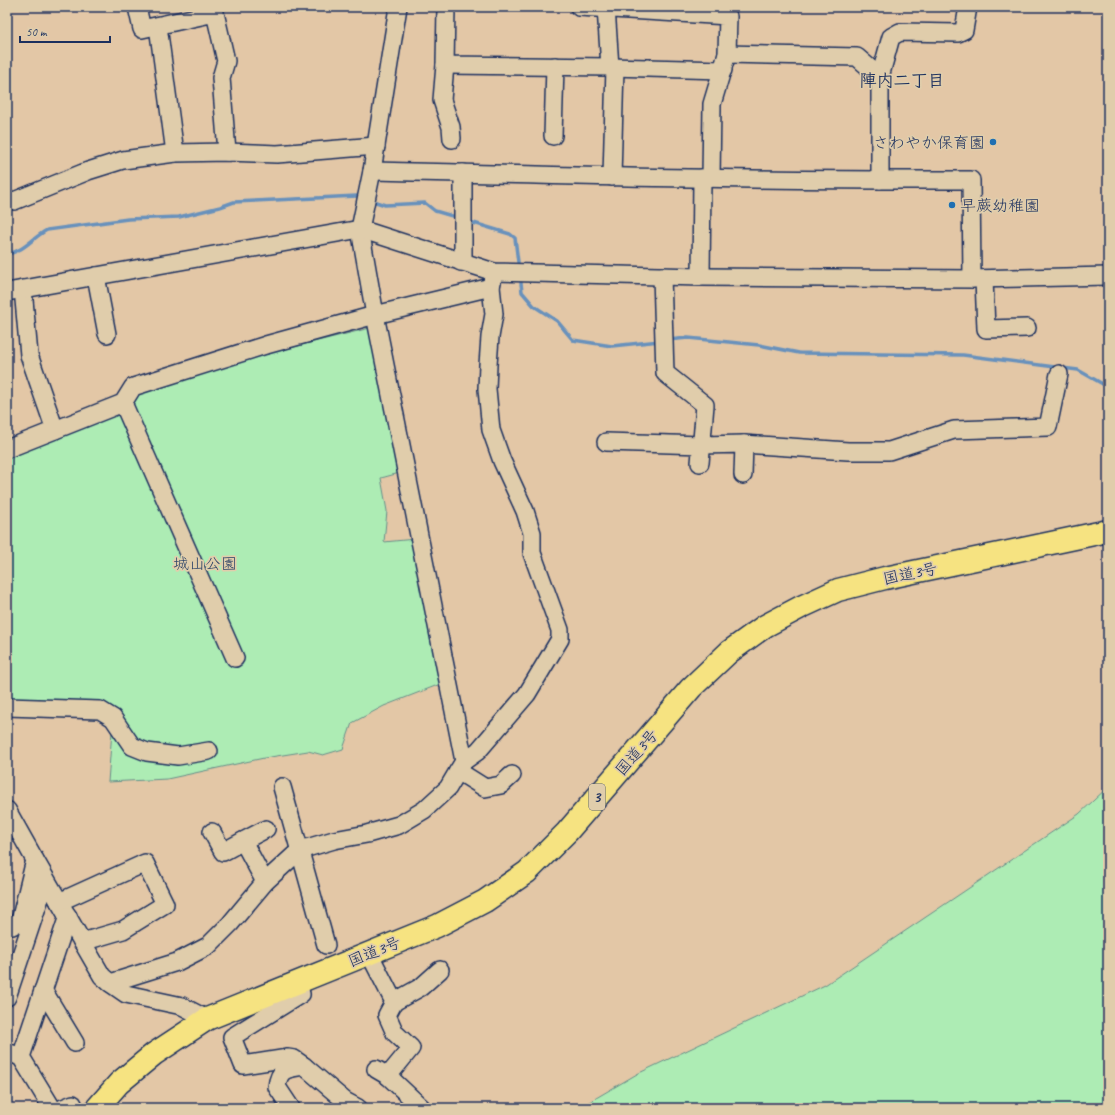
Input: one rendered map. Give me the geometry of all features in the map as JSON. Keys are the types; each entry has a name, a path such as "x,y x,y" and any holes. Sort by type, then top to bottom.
{"highway":[{"name":"国道3号","path":"96,1108 119,1083 154,1054 207,1019 444,922 485,901 527,872 567,832 691,688 729,652 765,626 800,607 838,590 885,578 1108,531"}],"street":[{"path":"137,7 142,29 215,13 226,61 221,78 227,152"},
{"path":"398,7 372,171 360,229 461,766 486,788 501,785 512,775"},
{"path":"446,7 442,100 451,126 452,139"},
{"path":"580,7 727,12 725,62 712,104 706,178 701,277"},
{"path":"880,180 880,77 891,37 900,32 958,33 964,30 968,7"},
{"path":"606,8 613,67 612,177"},
{"path":"158,26 175,153"},
{"path":"444,65 613,67 857,57 880,77"},
{"path":"553,136 555,66"},
{"path":"14,201 88,171 123,160 175,153 227,152 277,154 376,146"},
{"path":"372,171 612,177 971,180 978,279 986,329 1027,328"},
{"path":"461,262 463,255 463,173"},
{"path":"55,430 29,355 15,291 360,229 461,262 493,280"},
{"path":"96,276 107,334"},
{"path":"662,276 665,373 706,405 700,463"},
{"path":"7,448 123,403 133,387 266,345 493,280 662,276 978,279 1108,276"},
{"path":"110,983 177,962 208,946 230,924 265,882 300,850 334,840 367,834 399,825 424,810 448,788 461,766 478,751 527,694 560,639 560,630 532,553 532,533 525,511 502,461 491,430 488,389 490,337 494,314 493,280"},
{"path":"606,442 702,445 744,444 848,451 889,451 954,430 1048,427 1059,374"},
{"path":"123,403 235,658"},
{"path":"743,475 744,444"},
{"path":"7,707 100,710 113,718 132,746 147,752 178,756 209,751"},
{"path":"282,787 326,945"},
{"path":"7,810 102,976 126,994 182,1006 207,1019"},
{"path":"212,832 223,852 266,828"},
{"path":"243,841 265,882"},
{"path":"7,924 12,926 20,921 35,860"},
{"path":"59,902 145,863 165,904 123,930 82,942"},
{"path":"7,997 46,880"},
{"path":"52,1108 14,1054 43,990 68,916"},
{"path":"369,953 394,1002"},
{"path":"422,1108 382,1073 411,1048 395,1032 387,1015 394,1002 421,987 440,970"},
{"path":"298,982 301,994 232,1037 243,1065 288,1058 294,1059 345,1101 358,1108"},
{"path":"43,990 75,1043"},
{"path":"291,1108 277,1086 278,1077 287,1069 304,1066"}],"green space":[{"name":"城山公園","path":"374,327 407,471 381,478 387,511 384,542 415,539 448,681 384,706 352,723 343,749 323,755 308,751 264,758 167,779 108,782 113,718 7,701 7,454 123,403 133,387"},
{"path":"1108,787 1108,1108 579,1108 637,1074 825,985 1079,814"}],"waterway":[{"path":"7,254 19,250 47,230 128,219 179,217 234,202 357,196"},
{"path":"376,202 385,205 425,203 435,211 459,218"},
{"path":"467,221 510,234 515,238 518,262"},
{"path":"521,283 522,292 534,306 557,321 573,340 612,346 660,341"},
{"path":"668,340 688,338 759,345 799,353 963,355 1078,370 1108,387"}],"place":[{"name":"さわやか保育園","path":"993,142"},
{"name":"早蕨幼稚園","path":"952,205"}],"district":[{"name":"陣内二丁目","path":"902,80"}]}
